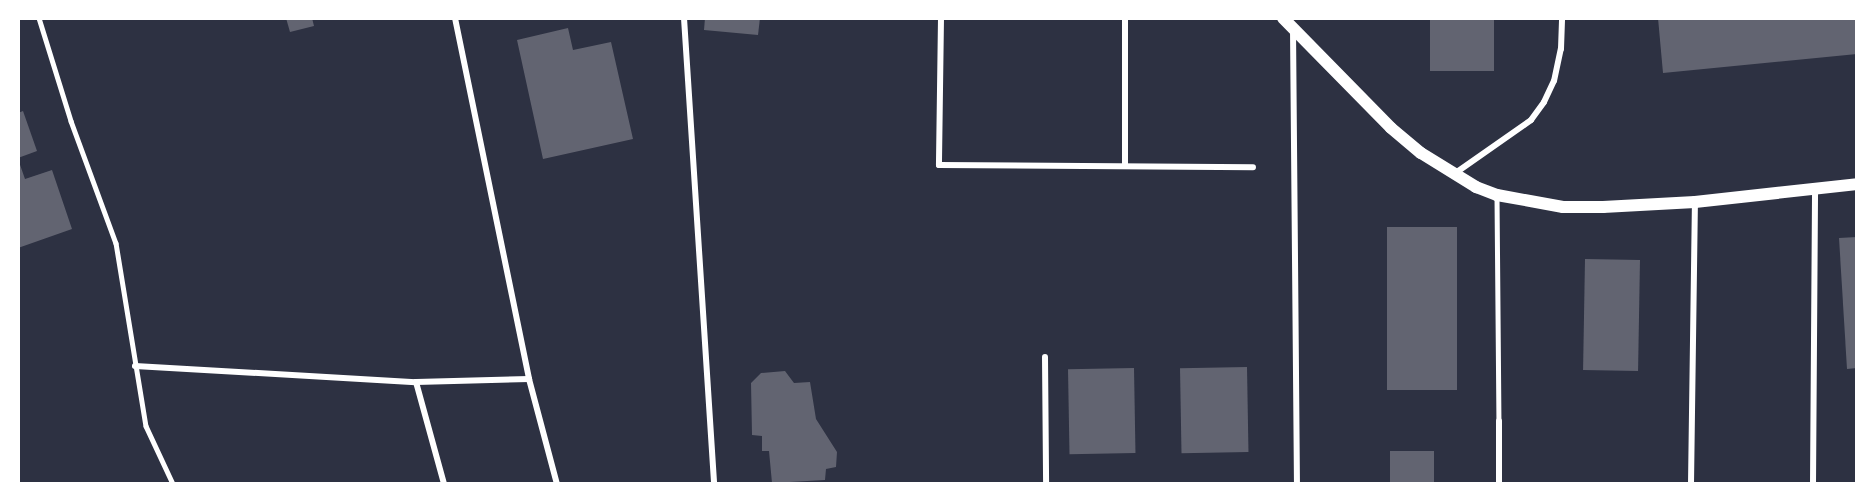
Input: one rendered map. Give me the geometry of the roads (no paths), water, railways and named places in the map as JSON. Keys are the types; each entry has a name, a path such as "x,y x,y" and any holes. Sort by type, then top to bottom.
{"main road":[{"path":"1283,18 1391,128 1420,153 1453,175 1497,195 1563,207 1695,202 1857,184"}],"street":[{"path":"455,18 528,379 557,484"},
{"path":"684,18 714,484"},
{"path":"941,18 939,165 1253,167"},
{"path":"1125,18 1125,165"},
{"path":"1453,175 1531,120 1544,102 1554,81 1561,49 1562,18"},
{"path":"1293,28 1297,484"},
{"path":"1813,484 1815,189"},
{"path":"1691,484 1695,202"},
{"path":"1045,357 1046,484"},
{"path":"135,366 416,382 528,379"},
{"path":"416,382 444,484"},
{"path":"1499,421 1500,484"}],"lane":[{"path":"39,18 71,121 116,243 135,366 147,426 173,484"},
{"path":"1497,195 1499,421"}]}
